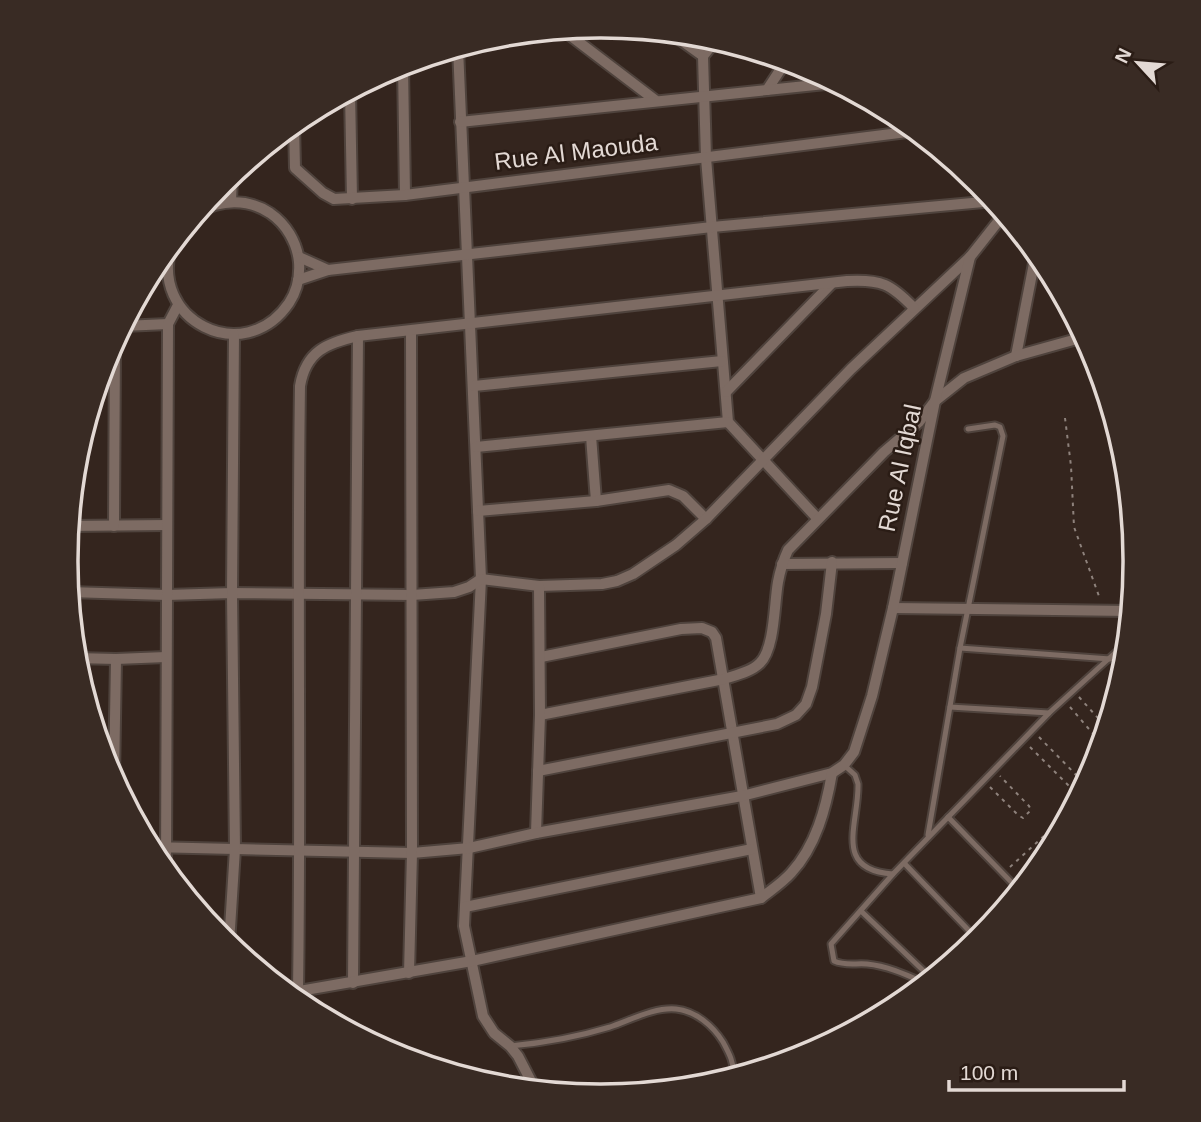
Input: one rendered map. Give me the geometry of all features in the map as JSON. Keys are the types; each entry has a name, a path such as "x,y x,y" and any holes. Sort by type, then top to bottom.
{"street":[{"path":"575,39 655,100"},
{"path":"689,47 703,57"},
{"path":"708,50 703,57 706,158 728,422 817,518"},
{"path":"458,58 481,579 464,926 483,1016 494,1033 518,1056 530,1079"},
{"path":"767,90 780,70"},
{"path":"403,77 405,195"},
{"path":"460,122 816,85"},
{"path":"350,103 352,199"},
{"name":"Rue Al Maouda","path":"294,138 294,164 298,172 334,199 352,199 405,195 900,133"},
{"path":"231,192 231,202"},
{"path":"298,280 328,270 712,227 980,202"},
{"path":"165,272 178,305 202,327 234,334 252,331 269,324 282,312 293,297 298,280 299,257 289,232 270,213 245,203 220,203"},
{"name":"Rue Al Iqbal","path":"844,765 859,741 872,696 935,401 970,257 998,222"},
{"path":"299,257 328,270"},
{"path":"79,592 412,595 454,592 481,579 539,586 602,584 633,575 676,545 706,519 805,416 914,308 970,257"},
{"path":"1016,356 1033,268"},
{"path":"293,984 300,850 298,594 301,378 309,362 321,348 335,341 358,336 864,280 878,281 892,287 914,308"},
{"path":"726,392 831,284"},
{"path":"178,305 168,324 166,848 412,853 469,848 536,833 742,796 832,773 844,765"},
{"path":"134,325 168,324"},
{"path":"409,973 412,853 411,331"},
{"path":"230,929 235,849 232,593 234,334"},
{"path":"353,983 358,336"},
{"path":"540,715 724,679 753,668 761,662 768,650 782,564 788,551 817,518 884,452 919,422 935,401 964,379 1016,356 1073,340"},
{"path":"474,386 722,361"},
{"path":"114,526 115,369"},
{"path":"476,447 728,422"},
{"path":"591,436 596,501"},
{"path":"478,511 596,501 669,491 683,496 706,519"},
{"path":"79,526 167,525"},
{"path":"538,771 734,733 788,720 796,715 806,704 812,687 826,614 832,562"},
{"path":"782,564 902,563"},
{"path":"536,833 541,657 539,586"},
{"path":"892,608 1121,610"},
{"path":"541,657 681,629 702,628 712,632 716,638 734,733 742,796 761,898"},
{"path":"87,659 166,657"},
{"path":"114,752 116,660"},
{"path":"303,990 472,961 761,898 790,874 802,859 815,836 826,807 832,773"},
{"path":"465,907 752,849"}],"lane":[{"path":"928,837 960,648 1003,433 1000,427 995,425 968,429"},
{"path":"960,648 1110,659"},
{"path":"915,979 885,967 834,961 831,944 893,874 1032,730 1114,654"},
{"path":"950,708 1049,713"},
{"path":"844,765 855,775 858,784 852,839 855,855 865,868 874,873 893,874"},
{"path":"948,817 1012,882"},
{"path":"904,863 969,931"},
{"path":"861,911 924,972"},
{"path":"510,1046 576,1037 656,1010 675,1008 702,1019 718,1034 733,1067"}],"path":[{"path":"1065,418 1074,527 1105,609"},
{"path":"1073,691 1098,718"},
{"path":"1064,699 1093,734"},
{"path":"1032,730 1077,775"},
{"path":"1023,740 1071,788"},
{"path":"984,782 1018,815 1023,818 1027,815 1031,810 1029,806 994,771"},
{"path":"1004,872 1045,835"}]}
